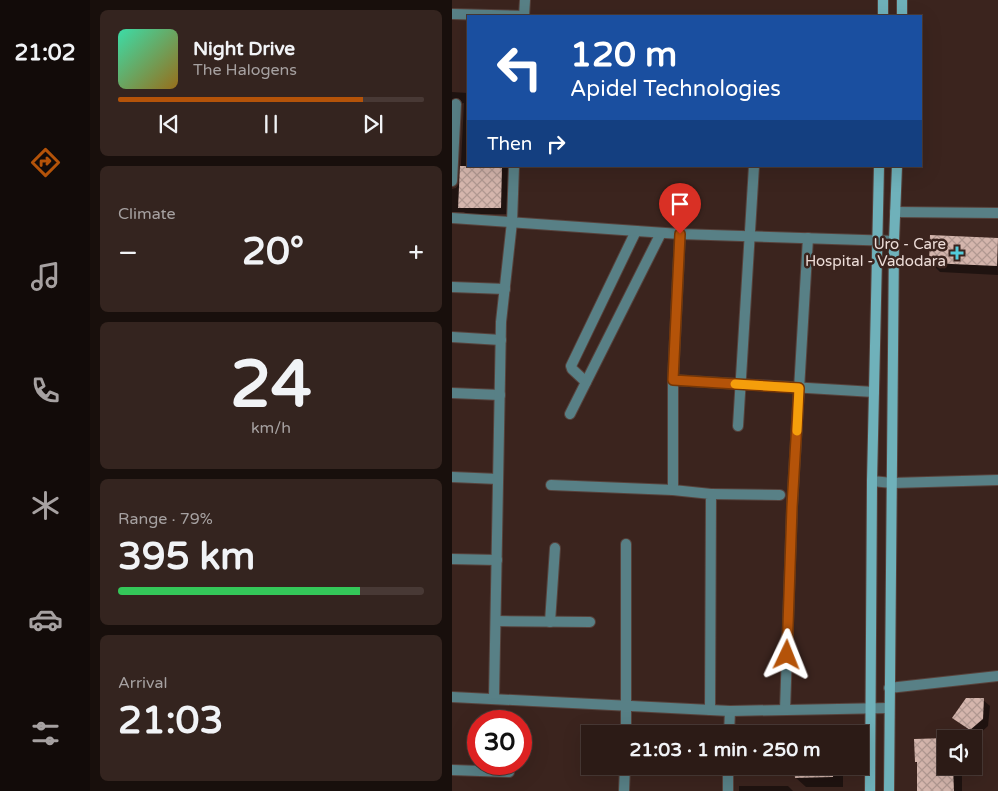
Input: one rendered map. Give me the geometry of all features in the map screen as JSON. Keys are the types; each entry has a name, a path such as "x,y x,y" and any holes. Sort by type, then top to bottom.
{"main road":[{"path":"883,15 884,0"},
{"path":"902,0 902,15"},
{"path":"870,791 872,481 879,167"},
{"path":"889,791 894,241 897,167"}],"street":[{"path":"524,15 525,0"},
{"path":"452,14 488,15"},
{"path":"452,181 456,104"},
{"path":"494,698 501,340 512,222 514,167"},
{"path":"738,426 748,236 754,167"},
{"path":"895,212 998,213"},
{"path":"452,218 680,234 894,241"},
{"path":"586,382 571,366 636,231"},
{"path":"570,414 661,233"},
{"path":"673,490 673,380 680,234"},
{"path":"785,710 792,507 808,238"},
{"path":"452,287 505,289"},
{"path":"452,338 501,340"},
{"path":"673,380 874,392"},
{"path":"452,393 500,395"},
{"path":"452,477 498,479"},
{"path":"872,481 892,483 998,480"},
{"path":"551,485 673,490 711,494 780,495"},
{"path":"710,710 711,494"},
{"path":"626,544 626,725"},
{"path":"550,622 555,548"},
{"path":"452,559 497,560"},
{"path":"496,621 590,622"},
{"path":"889,688 998,676"},
{"path":"452,697 730,711 889,708"},
{"path":"729,725 730,711"},
{"path":"452,770 467,771"},
{"path":"624,791 625,775"},
{"path":"728,775 728,791"}],"building":[{"path":"460,166 502,167 501,208 458,208"},
{"path":"930,235 998,238 997,266 929,263"},
{"path":"966,698 984,698 983,719 970,730 952,718"},
{"path":"937,738 937,775 953,775 954,791 917,791 917,762 915,762 914,739"},
{"path":"795,775 833,775 833,777 795,778"}],"slow traffic":[{"path":"735,384 799,388 797,431"}],"place":[{"name":"Uro - Care Hospital - Vadodara","path":"957,253"}],"route":[{"path":"680,234 673,380 799,388 792,507 787,655"}]}
